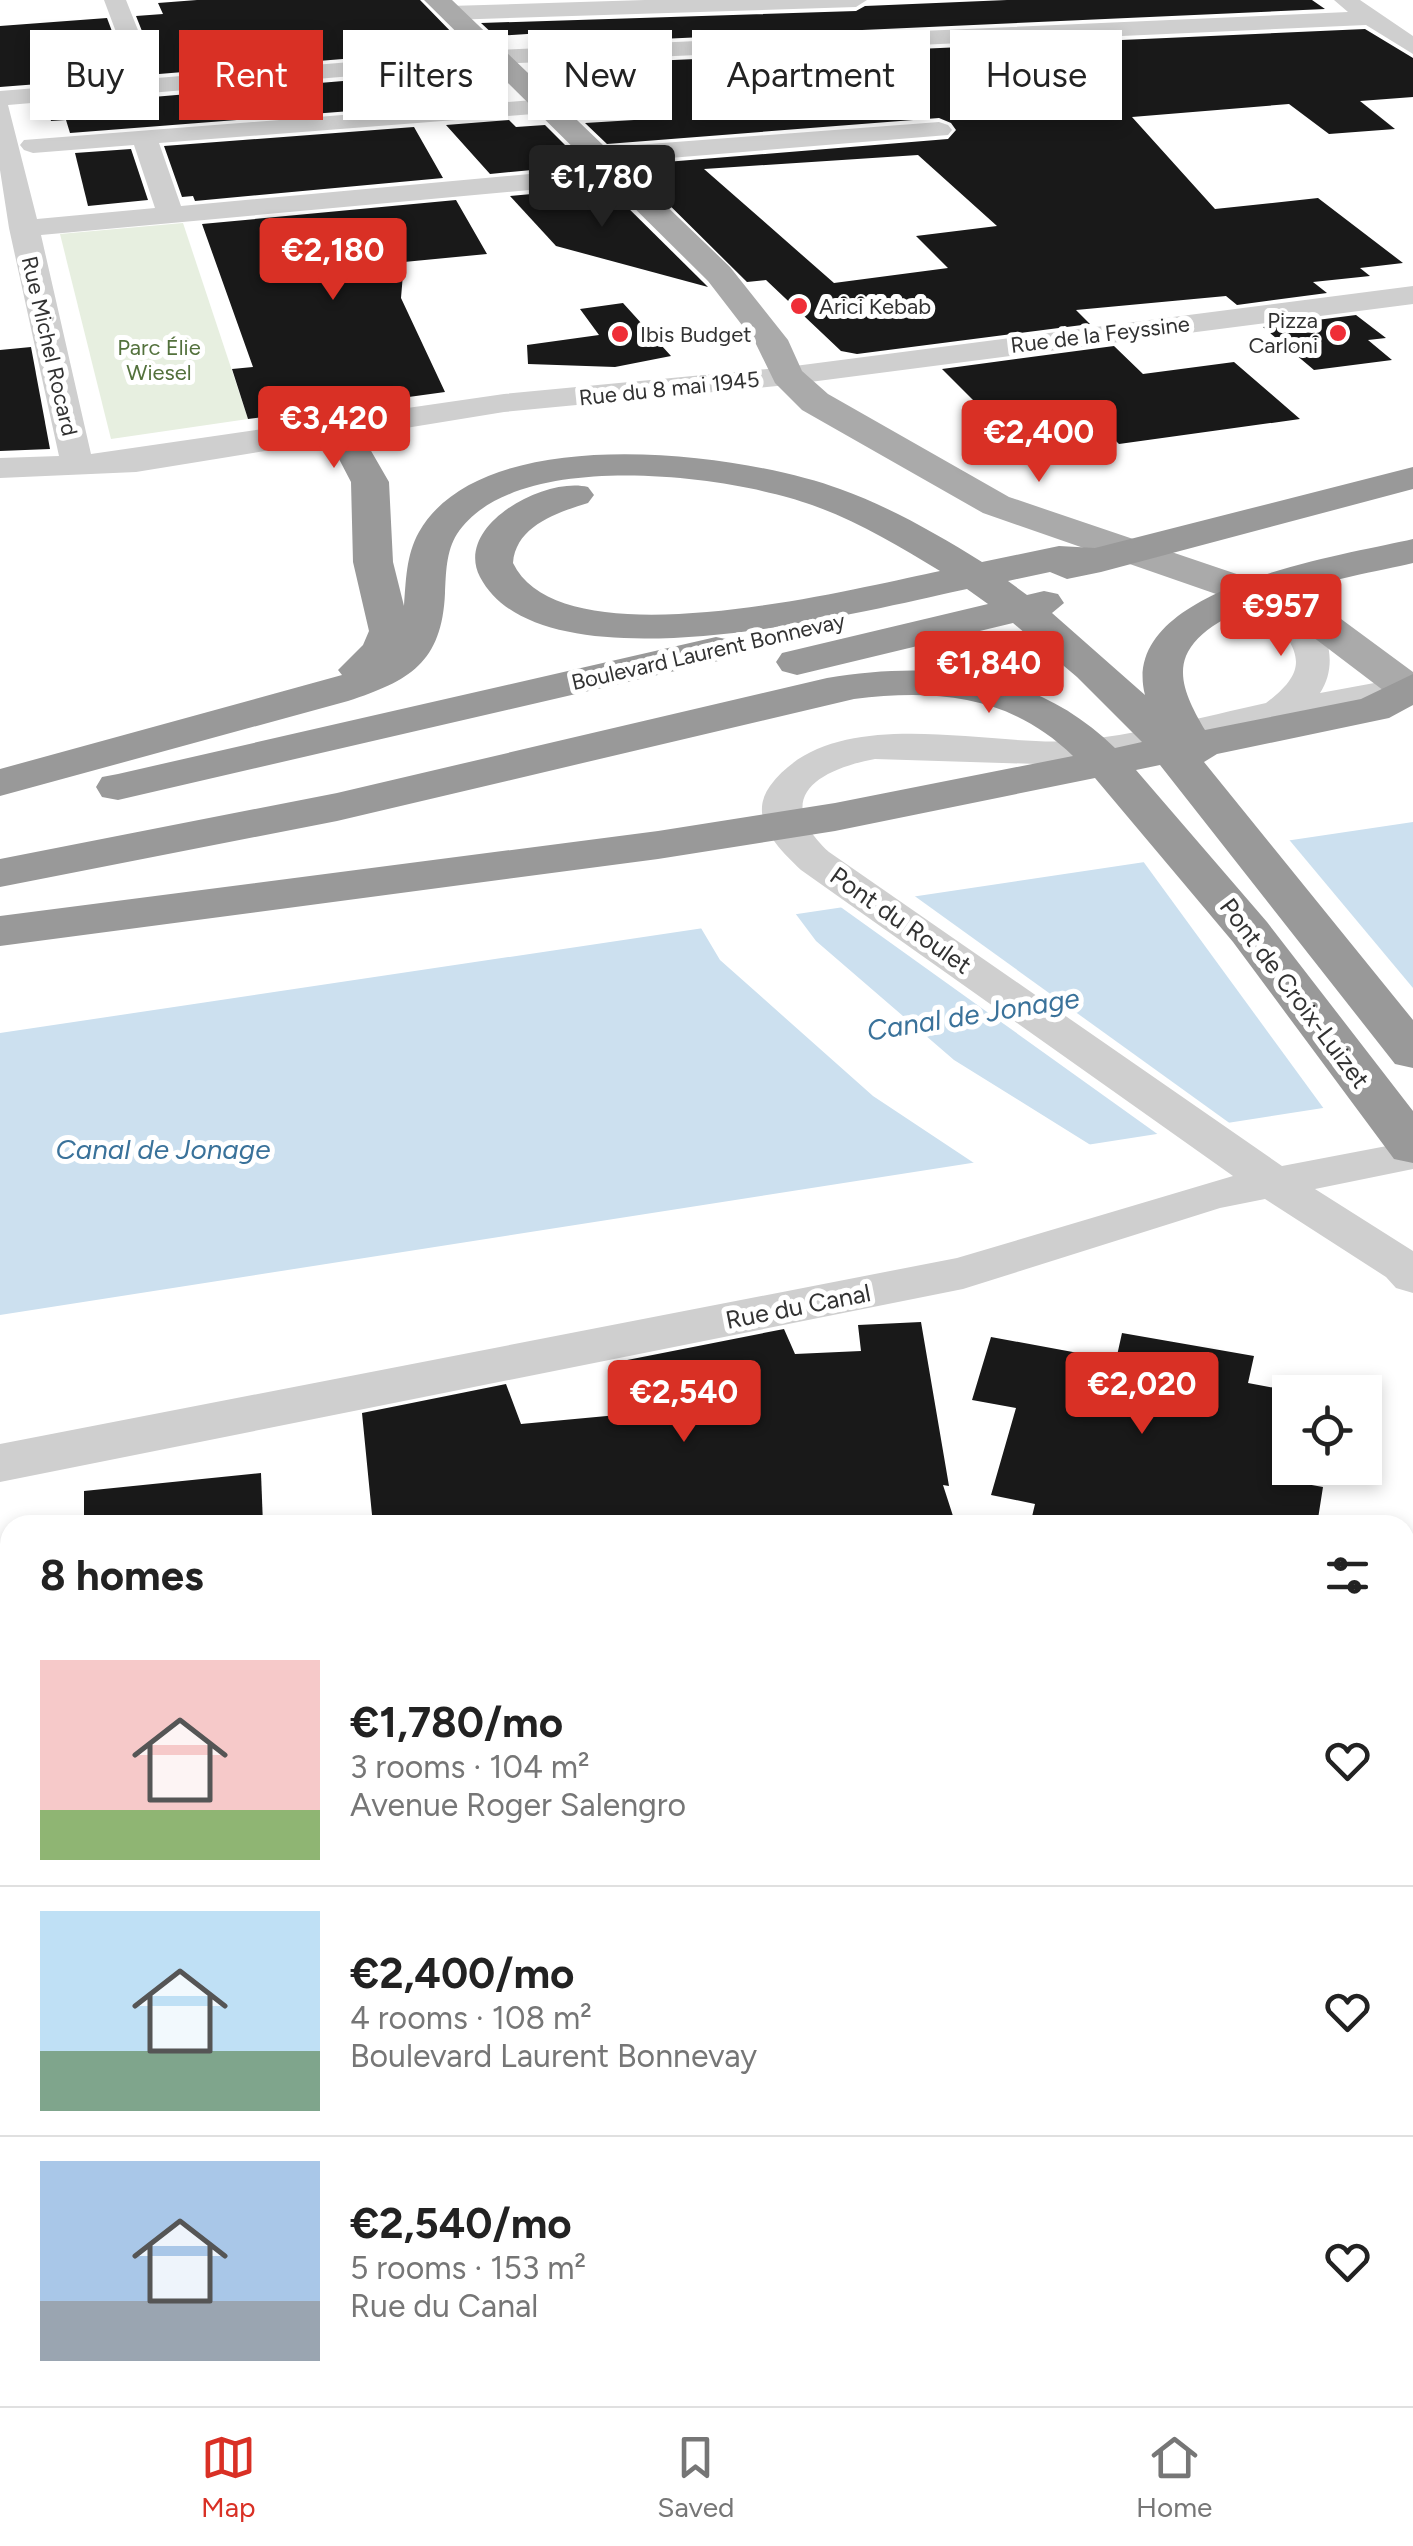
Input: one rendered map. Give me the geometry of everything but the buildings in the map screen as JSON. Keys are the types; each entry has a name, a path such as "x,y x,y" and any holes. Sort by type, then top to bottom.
{"highway":[{"path":"338,689 381,651 390,631 374,562 370,482 348,431"},
{"path":"627,475 529,513 503,532 493,560 502,580 534,606 577,620 655,679 732,714 864,684 916,681 974,687 1039,709 1127,726"},
{"path":"0,783 338,689 397,666 417,644 430,544 455,513 537,476 716,478 798,510 897,558 971,605 1127,726"},
{"name":"Boulevard Laurent Bonnevay","path":"0,845 655,679 1413,478"},
{"name":"Boulevard Laurent Bonnevay","path":"0,814 1222,559 1413,510"},
{"path":"1127,726 1166,692 1162,660 1175,638 1223,606 1286,592 1413,552"},
{"path":"0,873 337,807 655,679"},
{"path":"0,932 658,844 836,816 1374,709 1411,689"},
{"name":"Pont de Croix-Luizet","path":"1127,726 1208,800 1413,1053"},
{"name":"Pont de Croix-Luizet","path":"1127,726 1177,838 1413,1148"}],"main road":[{"path":"443,6 467,30"},
{"path":"508,69 528,89"},
{"path":"560,120 718,274 771,340 788,376 846,423 996,505 1286,592 1323,625 1411,689"}],"street":[{"path":"116,0 127,30"},
{"path":"443,6 856,0"},
{"path":"1345,0 1413,47"},
{"path":"508,56 1371,18"},
{"path":"159,85 343,70"},
{"path":"0,98 30,96"},
{"path":"32,144 528,107"},
{"name":"Rue Michel Rocard","path":"0,110 23,228 92,463"},
{"path":"23,228 939,130"},
{"path":"144,136 171,215"},
{"name":"Rue de la Feyssine","path":"788,376 1413,295"},
{"name":"Rue du 8 mai 1945","path":"0,468 92,463 514,412 550,402 788,376"},
{"path":"1260,716 1278,712 1303,696 1314,673 1310,640 1286,592"},
{"path":"1260,716 1411,689"},
{"name":"Pont du Roulet","path":"1260,716 1074,752 1006,753 915,746 857,751 812,766 796,778 781,802 784,826 815,860 1290,1195 1404,1266 1413,1278"},
{"name":"Rue du Canal","path":"0,1463 963,1274 1212,1195 1413,1155"}],"green space":[{"name":"Parc Élie Wiesel","path":"183,223 248,419 111,439 60,234"}],"water":[{"name":"Canal de Jonage","path":"1413,822 1413,1094 0,1315 0,1033"}],"pier":[{"path":"1286,836 1413,988 1413,1099 1327,1113 1140,857"},
{"path":"909,892 1235,1127 1163,1138 835,903"},
{"path":"792,909 816,941 954,1060 1097,1149 980,1167 873,1096 720,960 698,923"}],"place":[{"name":"Arici Kebab","path":"799,306"},
{"name":"Pizza Carloni","path":"1338,333"},
{"name":"Ibis Budget","path":"620,334"}]}
